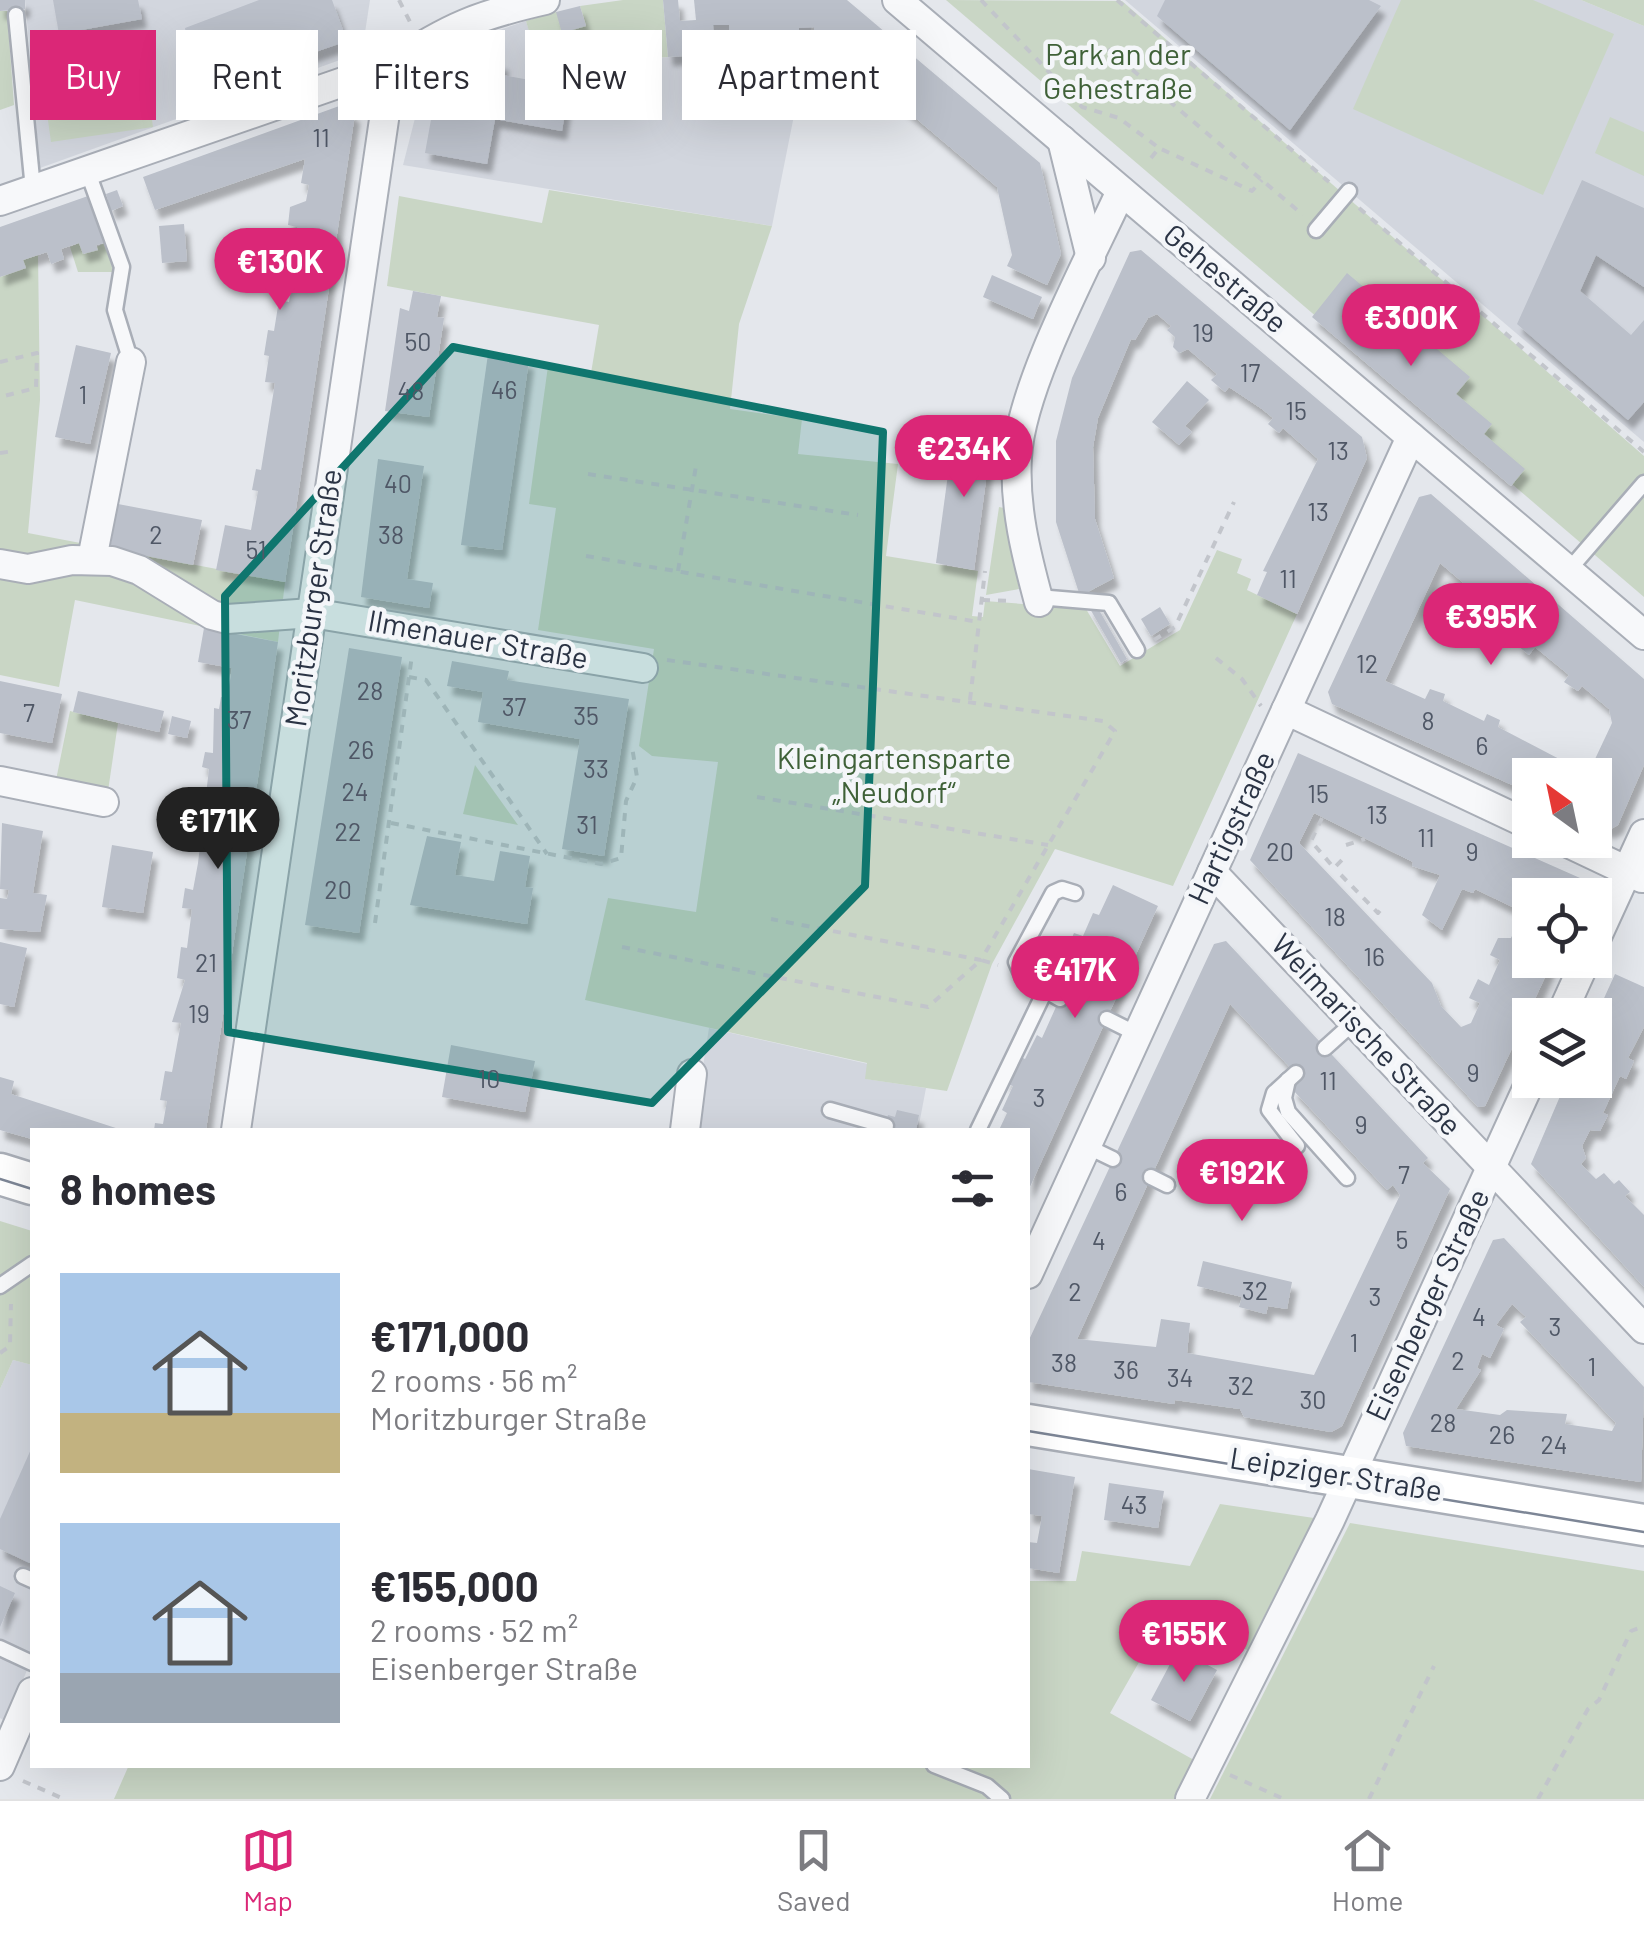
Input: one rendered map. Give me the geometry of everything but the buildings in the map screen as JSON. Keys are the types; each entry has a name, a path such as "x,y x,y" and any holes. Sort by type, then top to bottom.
{"main road":[{"path":"0,1174 30,1183"},
{"name":"Leipziger Straße","path":"1030,1425 1644,1525"}],"street":[{"path":"445,30 473,8 546,0"},
{"name":"Gehestraße","path":"897,0 1644,635"},
{"path":"0,201 338,84"},
{"name":"Moritzburger Straße","path":"236,1128 384,120"},
{"path":"1062,140 1091,258"},
{"path":"1039,599 1018,514 1017,455 1034,384 1122,191"},
{"path":"0,564 28,569 92,559 98,500 131,362"},
{"name":"Hartigstraße","path":"1030,1270 1412,437"},
{"name":"Ilmenauer Straße","path":"92,559 139,570 212,615 227,619 312,613 643,668"},
{"path":"1284,714 1512,817"},
{"path":"0,782 104,802"},
{"path":"1612,913 1636,874 1644,834"},
{"path":"1601,858 1636,874"},
{"name":"Weimarische Straße","path":"1212,872 1644,1329"},
{"path":"685,1128 692,1074"},
{"name":"Eisenberger Straße","path":"1190,1799 1350,1477 1524,1098"},
{"path":"8,1772 30,1699"}],"lane":[{"path":"16,15 34,189"},
{"path":"87,170 122,268 115,310 131,362"},
{"path":"1317,228 1347,193"},
{"path":"1568,571 1644,483"},
{"path":"1039,599 1110,604 1137,650"},
{"path":"1060,999 1023,978 1016,962 1052,893 1062,889 1075,894"},
{"path":"979,1128 1045,992"},
{"path":"1107,1019 1137,1034"},
{"path":"1325,1048 1354,1022"},
{"path":"1296,1146 1268,1110 1274,1093 1292,1076 1284,1098 1288,1112 1346,1178"},
{"path":"830,1110 886,1126"},
{"path":"1086,1146 1113,1159"},
{"path":"1151,1178 1167,1185"},
{"path":"4,1286 30,1266"},
{"path":"0,1648 30,1662"},
{"path":"942,1768 987,1786 1002,1799"}],"path":[{"path":"981,0 1082,107 1119,118 1159,148 1252,191 1262,180"},
{"path":"1117,0 1347,193 1644,452"},
{"path":"1108,49 1317,228"},
{"path":"1151,158 1159,148"},
{"path":"0,362 37,354 36,388 0,397"},
{"path":"0,453 14,450"},
{"path":"678,572 696,466"},
{"path":"588,474 858,515"},
{"path":"1137,650 1175,627 1234,502"},
{"path":"586,556 979,622"},
{"path":"970,702 986,571"},
{"path":"375,923 416,630"},
{"path":"622,947 928,1008 982,960 1115,731 1103,721 645,656 643,668"},
{"path":"1216,658 1242,678 1258,704 1284,714"},
{"path":"409,677 426,680 547,854"},
{"path":"391,823 601,864 620,858 626,802 637,778 632,747"},
{"path":"756,797 1050,845"},
{"path":"1322,818 1311,841 1334,868 1342,860"},
{"path":"1346,845 1365,838"},
{"path":"1316,862 1323,855"},
{"path":"1342,874 1378,913 1386,905"},
{"path":"1351,899 1358,892"},
{"path":"771,919 992,964"},
{"path":"0,1353 10,1346 14,1317 4,1286"},
{"path":"1538,1799 1588,1709 1599,1700 1631,1631 1644,1626"},
{"path":"1368,1799 1434,1666"},
{"path":"8,1772 64,1799"},
{"path":"1223,1772 1284,1799"}],"highlighted area":[{"path":"453,347 883,432 865,886 652,1103 228,1032 225,596"}],"shaded area":[{"path":"25,0 370,0 365,30 338,30 338,61 318,68 318,30 176,30 176,119 40,168 36,120 156,120 156,30 30,30 30,56"},
{"path":"712,0 817,0 811,30 713,30"},
{"path":"1125,0 1581,0 1644,26 1644,442"},
{"path":"526,21 529,30 525,30 525,120 662,120 662,58 682,56 682,120 793,120 772,226 403,165 415,120 505,120 505,30 499,30"},
{"path":"709,1028 868,1064 866,1079 926,1088 918,1128 693,1128"},
{"path":"13,1360 30,1364 30,1664 5,1721 0,1718 0,1389"}],"green space":[{"path":"663,0 668,57 662,57 662,30 529,30 526,21 556,12 586,26 580,6"},
{"name":"Park an der Gehestraße","path":"946,0 1122,1 1644,456 1644,597"},
{"path":"1401,0 1533,0 1614,34 1543,195 1353,109"},
{"path":"1581,0 1644,0 1644,26"},
{"path":"0,11 7,11 14,105 0,110"},
{"path":"1610,117 1644,132 1644,176 1595,153"},
{"path":"48,120 152,120 153,127 51,142"},
{"name":"Kleingartensparte „Neudorf“","path":"549,190 772,226 739,324 730,409 802,419 798,454 898,464 886,556 978,571 972,616 983,617 985,601 1086,609 1120,666 1180,630 1217,550 1242,559 1237,573 1251,579 1247,590 1297,614 1173,886 1055,849 992,964 947,1091 865,1079 867,1063 585,1000 608,898 696,912 718,762 652,756 639,746 654,649 538,630 556,508 529,504 548,366 591,373 599,325 387,286 399,196 542,223"},
{"path":"79,243 84,254 104,243 114,272 78,272 70,247"},
{"path":"38,255 40,400 28,533 285,582 278,642 75,600 59,687 0,675 0,277 25,268 23,260"},
{"path":"999,507 1004,508 1019,589 986,595"},
{"path":"70,711 118,723 108,791 56,780"},
{"path":"475,765 518,825 463,814"},
{"path":"0,1221 30,1230 30,1364 13,1360 0,1389"},
{"path":"1220,1504 1314,1518 1247,1650 1166,1615 1110,1713 1194,1760 1174,1799 114,1799 128,1768 1030,1768 1030,1581 1076,1581 1082,1551 1190,1566"},
{"path":"1350,1523 1644,1571 1644,1799 1210,1799"}],"tram line":[{"path":"0,1179 30,1188"},
{"path":"1030,1431 1644,1532"}]}
